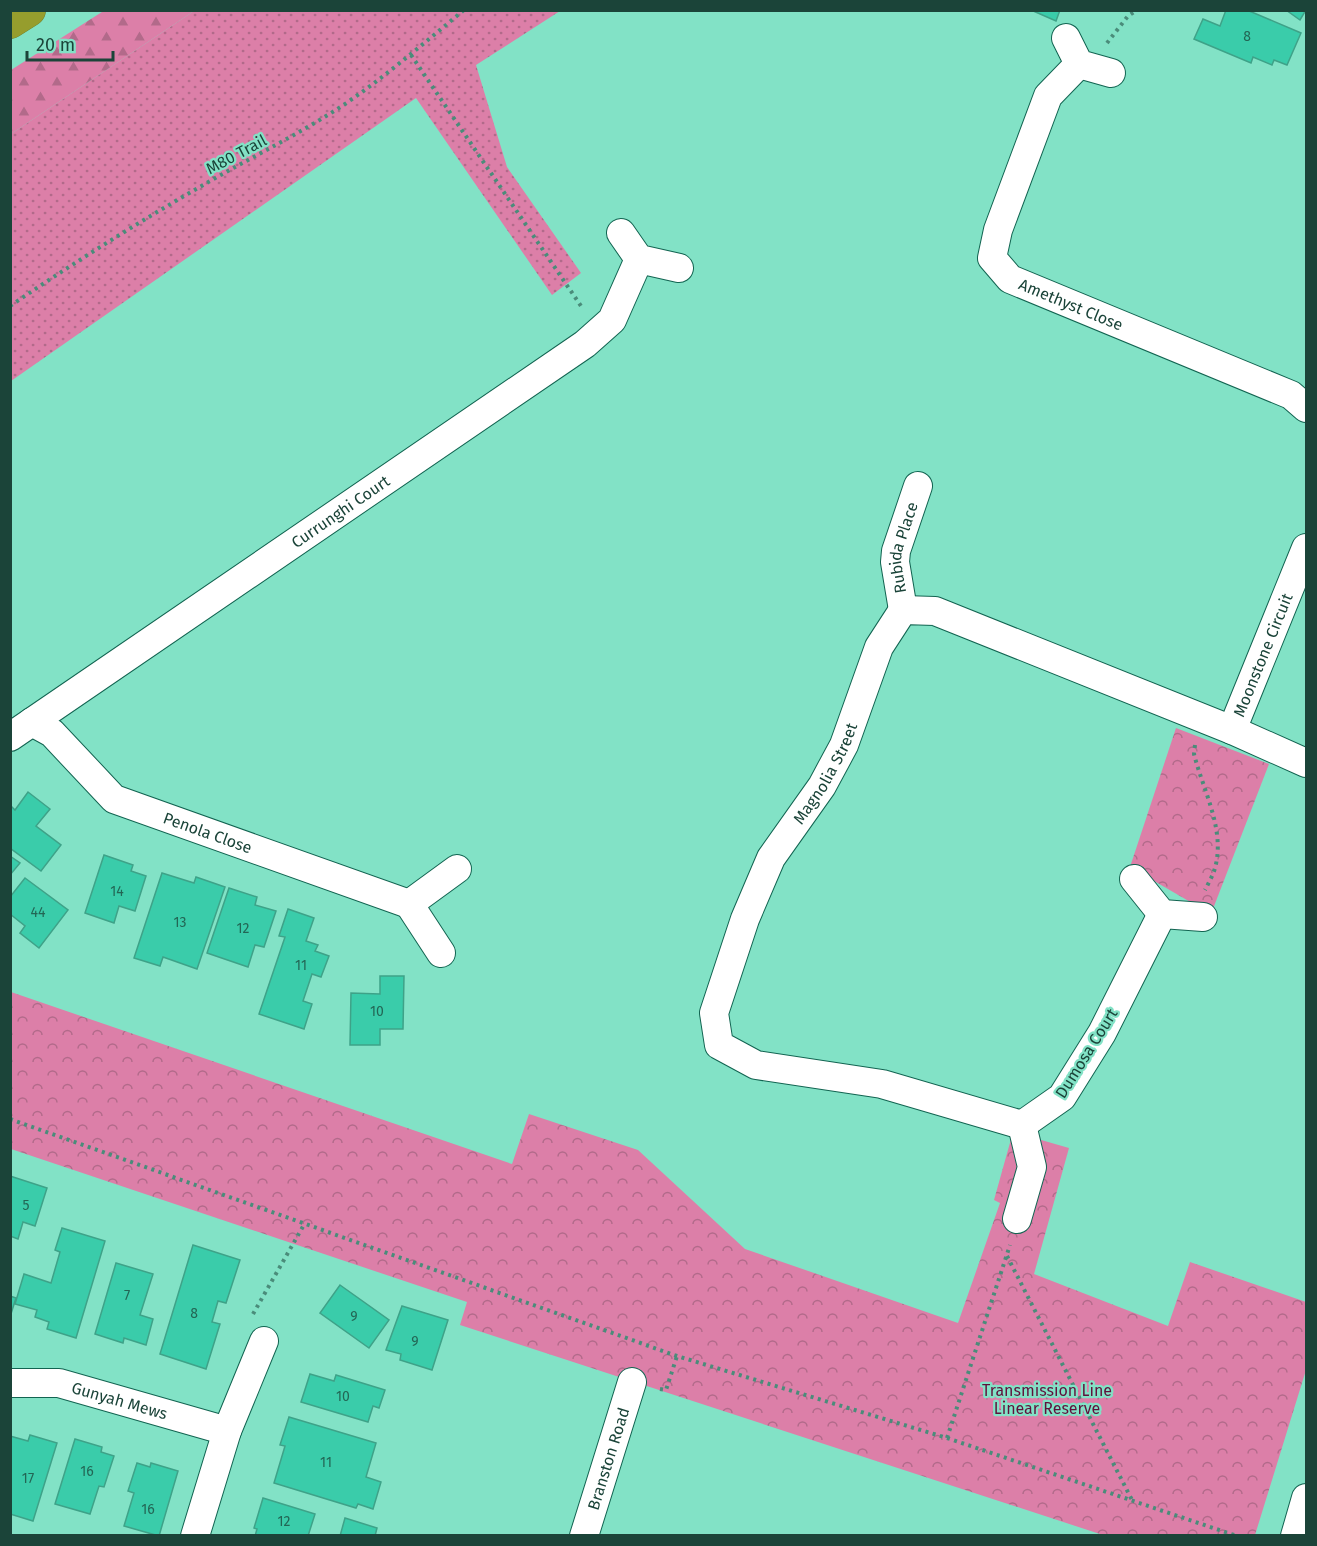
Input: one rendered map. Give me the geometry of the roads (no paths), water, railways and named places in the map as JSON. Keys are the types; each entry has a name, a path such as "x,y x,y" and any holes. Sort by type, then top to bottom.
{"highway":[{"path":"10,22 29,10"}],"street":[{"path":"1066,38 1078,64 1108,60"},
{"name":"Amethyst Close","path":"1078,64 1048,96 998,230 992,258 1010,279 1301,399"},
{"path":"621,233 639,259 679,268"},
{"name":"Currunghi Court","path":"21,729 585,344 612,320 639,259"},
{"name":"Rubida Place","path":"903,610 895,562 896,551 918,486"},
{"name":"Moonstone Circuit","path":"1232,730 1306,548"},
{"path":"903,610 935,611 1232,730 1306,763"},
{"name":"Magnolia Street","path":"903,610 879,647 843,745 822,786 771,858 745,919 714,1013 719,1045 756,1065 882,1084 1022,1125"},
{"name":"Penola Close","path":"21,729 52,734 114,799 409,904"},
{"path":"441,952 409,904 457,869"},
{"path":"1134,879 1162,914 1203,904"},
{"name":"Dumosa Court","path":"1022,1125 1062,1097 1102,1033 1162,914"},
{"path":"1017,1219 1032,1167 1022,1125"},
{"path":"195,1536 227,1431 264,1341"},
{"name":"Branston Road","path":"584,1536 632,1382"},
{"name":"Gunyah Mews","path":"10,1383 59,1383 227,1431"},
{"path":"1295,1536 1306,1498"}],"park label":[{"name":"Transmission Line Linear Reserve","path":"1047,1399"}]}
